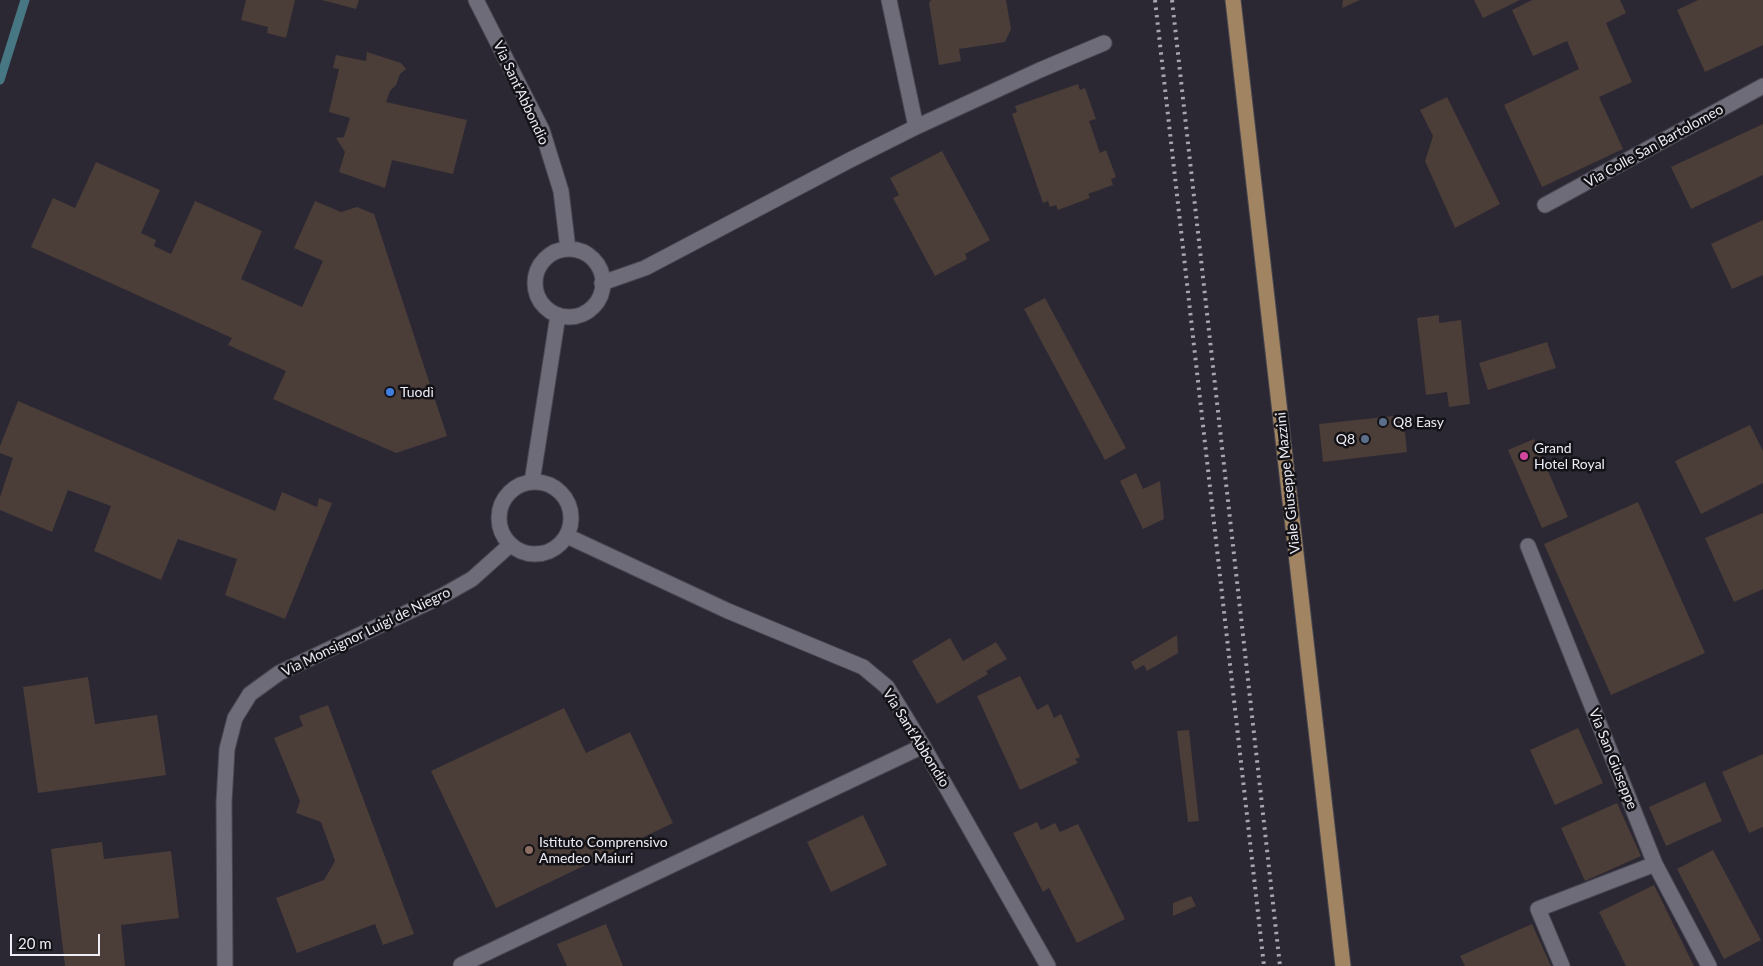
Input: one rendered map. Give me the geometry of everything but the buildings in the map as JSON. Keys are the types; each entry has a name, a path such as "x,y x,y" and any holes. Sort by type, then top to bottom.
{"main road":[{"name":"Viale Giuseppe Mazzini","path":"1233,0 1343,966"}],"street":[{"name":"Via Sant'Abbondio","path":"476,0 542,130 561,191 568,249"},
{"path":"889,0 916,127"},
{"path":"602,283 645,268 916,127 1104,43"},
{"name":"Via Colle San Bartolomeo","path":"1545,205 1763,86"},
{"path":"568,249 578,250 596,262 601,272 602,283 596,303 579,315 568,317 558,315 548,309 540,301 535,290 535,278 539,267 546,257 556,251 568,249"},
{"path":"532,482 558,315"},
{"path":"543,483 554,487 568,503 571,520 567,536 556,548 541,554 524,553 510,545 502,535 499,524 499,512 503,500 510,491 521,484 543,483"},
{"name":"Via Sant'Abbondio","path":"567,536 728,611 862,667 887,687 924,746 1048,966"},
{"name":"Via Monsignor Luigi de Niegro","path":"225,966 224,802 227,749 235,718 250,694 288,669 442,596 472,579 510,545"},
{"name":"Via San Giuseppe","path":"1528,546 1655,864 1709,966"},
{"path":"461,965 924,746"},
{"path":"1562,966 1538,909 1655,864"}],"waterway":[{"path":"0,80 25,0"}],"railway":[{"path":"1155,0 1264,966"},
{"path":"1172,0 1280,966"}],"place":[{"name":"Tuodì","path":"390,392"},
{"name":"Q8 Easy","path":"1383,422"},
{"name":"Q8","path":"1365,439"},
{"name":"Grand Hotel Royal","path":"1524,456"},
{"name":"Istituto Comprensivo Amedeo Maiuri","path":"529,850"}]}
